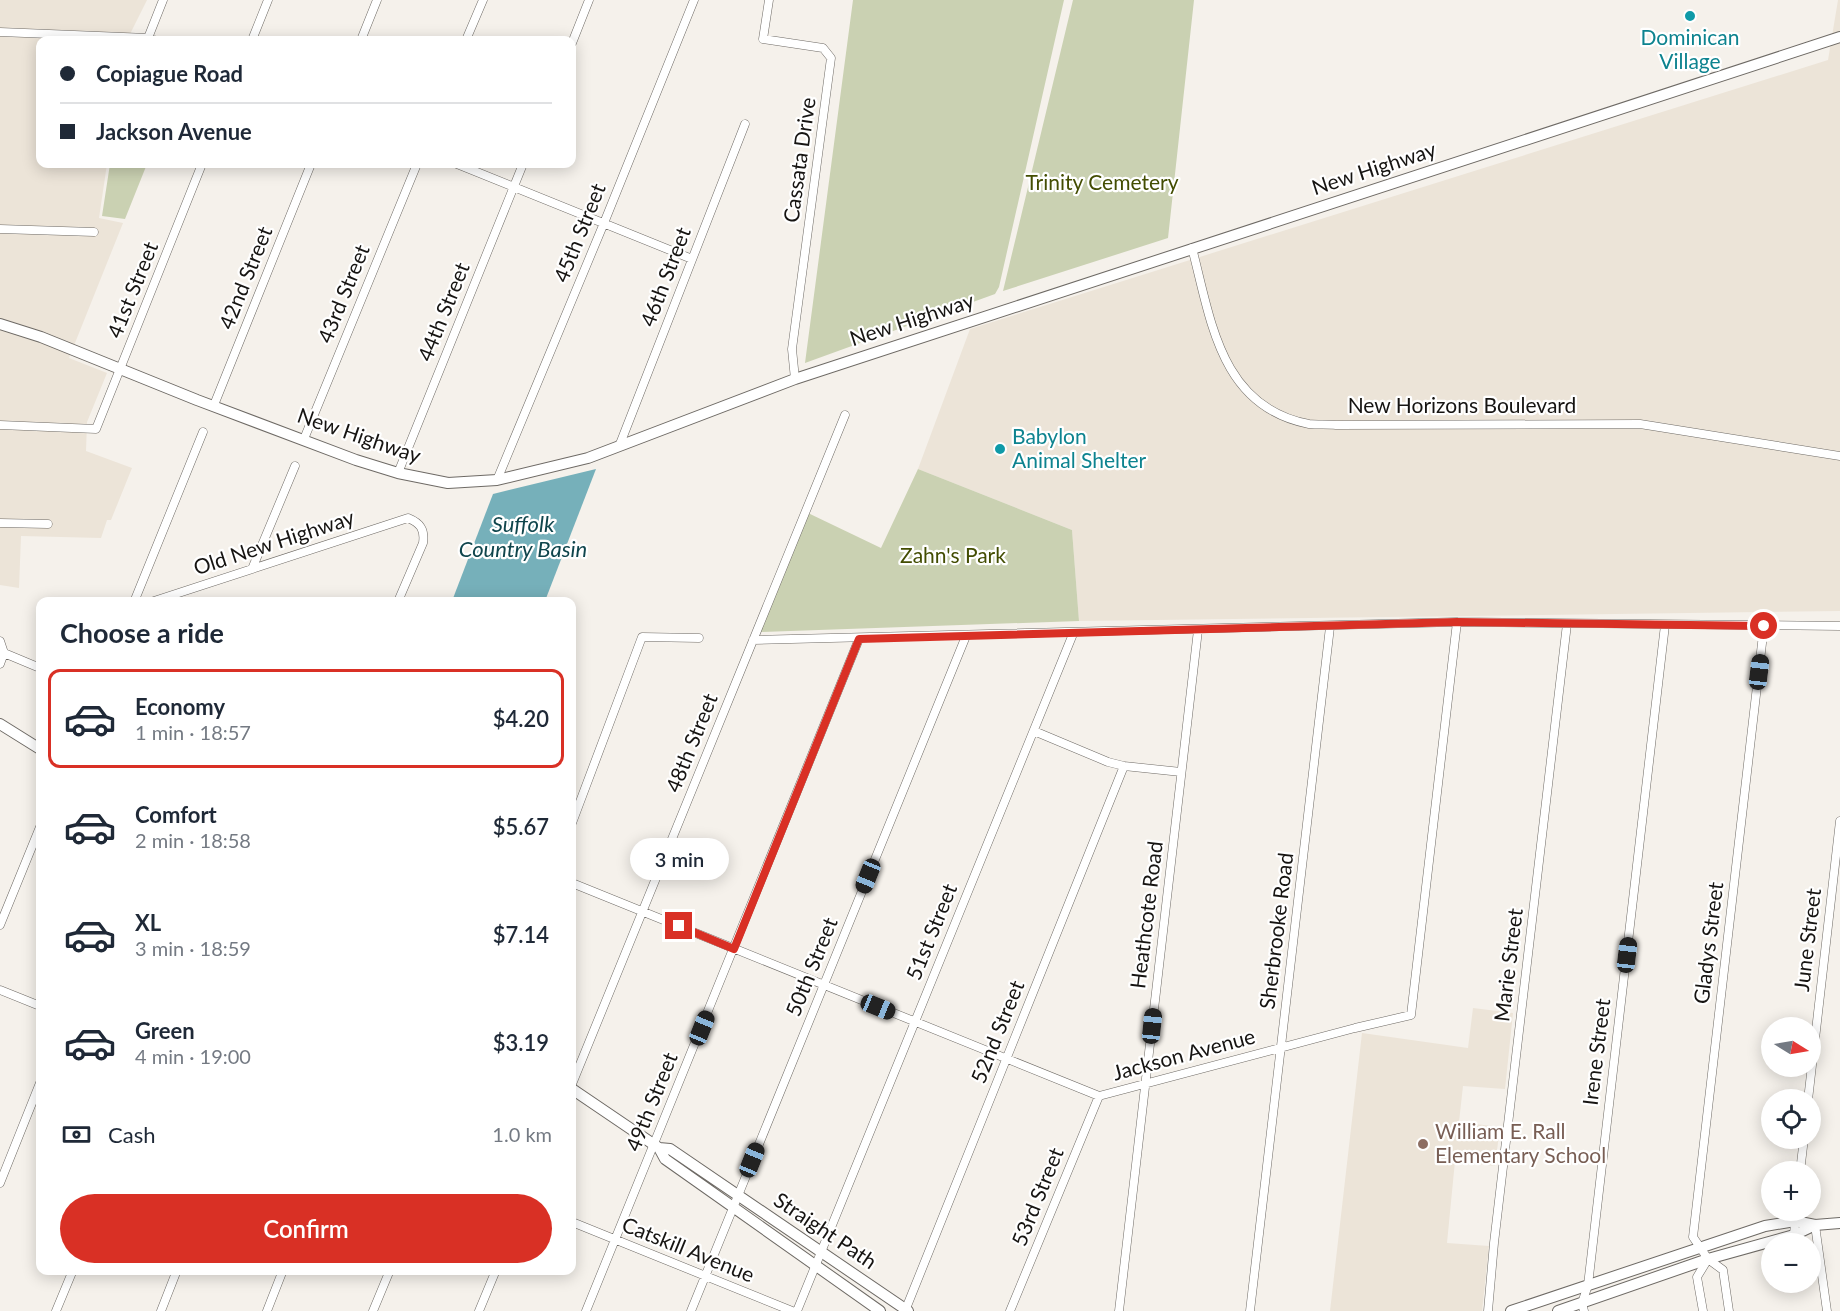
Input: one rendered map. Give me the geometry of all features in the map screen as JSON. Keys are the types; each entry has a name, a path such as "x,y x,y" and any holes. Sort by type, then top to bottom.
{"main road":[{"name":"New Highway","path":"0,324 41,337 356,460 398,473 448,483 497,480 588,458 795,379 1840,37"},
{"path":"0,724 36,746"},
{"name":"Straight Path","path":"576,1092 656,1146 665,1159 880,1311"},
{"name":"Straight Path","path":"656,1146 670,1149 906,1310"},
{"path":"1511,1311 1780,1221"},
{"path":"1807,1221 1815,1225"},
{"path":"1798,1233 1815,1225 1840,1223"},
{"path":"1558,1311 1583,1307 1708,1259 1761,1244"}],"street":[{"path":"152,36 163,0"},
{"path":"254,36 268,0"},
{"path":"363,36 377,0"},
{"path":"468,36 483,0"},
{"path":"575,36 589,0"},
{"name":"45th Street","path":"497,480 694,0"},
{"name":"Cassata Drive","path":"769,0 763,39 823,48 831,58 792,349 795,379"},
{"path":"0,32 86,36"},
{"name":"46th Street","path":"620,444 745,124"},
{"name":"41st Street","path":"0,425 96,429 200,168"},
{"name":"42nd Street","path":"214,405 309,168"},
{"name":"43rd Street","path":"304,439 415,168"},
{"path":"467,168 692,259"},
{"name":"44th Street","path":"398,473 521,168"},
{"path":"0,229 94,232"},
{"name":"New Horizons Boulevard","path":"1192,248 1214,335 1228,368 1242,386 1261,404 1281,415 1309,424 1640,424 1840,456"},
{"name":"48th Street","path":"576,1074 845,415"},
{"path":"136,597 203,432"},
{"path":"252,569 295,466"},
{"name":"Old New Highway","path":"166,597 408,518 421,526 424,533 423,543 400,597"},
{"path":"0,523 48,524"},
{"path":"753,640 1073,634 1457,622 1840,626"},
{"name":"Jackson Avenue","path":"576,885 1099,1096 1411,1015 1457,622"},
{"name":"Marie Street","path":"1488,1311 1566,624"},
{"name":"Irene Street","path":"1583,1307 1588,1285 1665,625"},
{"name":"Gladys Street","path":"1729,1311 1723,1270 1708,1259 1693,1237 1764,626"},
{"name":"Sherbrooke Road","path":"1250,1311 1330,627"},
{"name":"Heathcote Road","path":"1119,1311 1198,630"},
{"name":"51st Street","path":"797,1311 1073,634"},
{"name":"50th Street","path":"691,1311 966,636"},
{"path":"576,812 642,637 699,638"},
{"name":"49th Street","path":"586,1311 656,1146 859,639"},
{"path":"0,641 4,653 0,664"},
{"path":"4,653 36,667"},
{"path":"1034,730 1108,762 1181,772"},
{"name":"52nd Street","path":"906,1310 1124,766"},
{"name":"June Street","path":"1809,1089 1840,821"},
{"path":"0,925 36,837"},
{"path":"0,990 36,1004"},
{"path":"0,1183 36,1093"},
{"name":"53rd Street","path":"1010,1311 1099,1096"},
{"name":"Catskill Avenue","path":"576,1224 792,1311"},
{"path":"1815,1225 1827,1311"},
{"path":"1703,1311 1697,1277 1708,1259"},
{"path":"56,1311 71,1275"},
{"path":"160,1311 175,1275"},
{"path":"267,1311 281,1275"},
{"path":"373,1311 388,1275"},
{"path":"479,1311 493,1275"}],"shaded area":[{"path":"0,0 147,0 129,36 36,36 36,168 106,168 99,218 123,223 69,358 107,373 87,422 86,451 132,468 111,520 107,520 101,538 21,536 19,588 0,585"},
{"path":"1838,0 1840,0 1840,611 1079,621 1072,530 918,469 970,329 1828,60"},
{"name":"William E. Rall Elementary School","path":"1473,1008 1513,1013 1505,1089 1463,1086 1459,1122 1500,1127 1495,1166 1455,1161 1447,1243 1489,1246 1482,1311 1330,1311 1362,1033 1468,1048"}],"green space":[{"path":"853,0 1064,0 999,287 995,294 805,363"},
{"name":"Trinity Cemetery","path":"1073,0 1194,0 1168,238 1003,291"},
{"path":"109,168 145,168 125,219 102,216"},
{"name":"Zahn's Park","path":"918,469 1072,530 1079,621 760,632 808,513 881,548"}],"water":[{"name":"Suffolk Country Basin","path":"596,469 547,597 454,597 493,494"}],"place":[{"name":"Dominican Village","path":"1690,16"},
{"name":"Babylon Animal Shelter","path":"1000,449"},
{"name":"William E. Rall Elementary School","path":"1423,1144"}],"route":[{"path":"679,926 734,949 859,639 1457,622 1764,626"}]}
